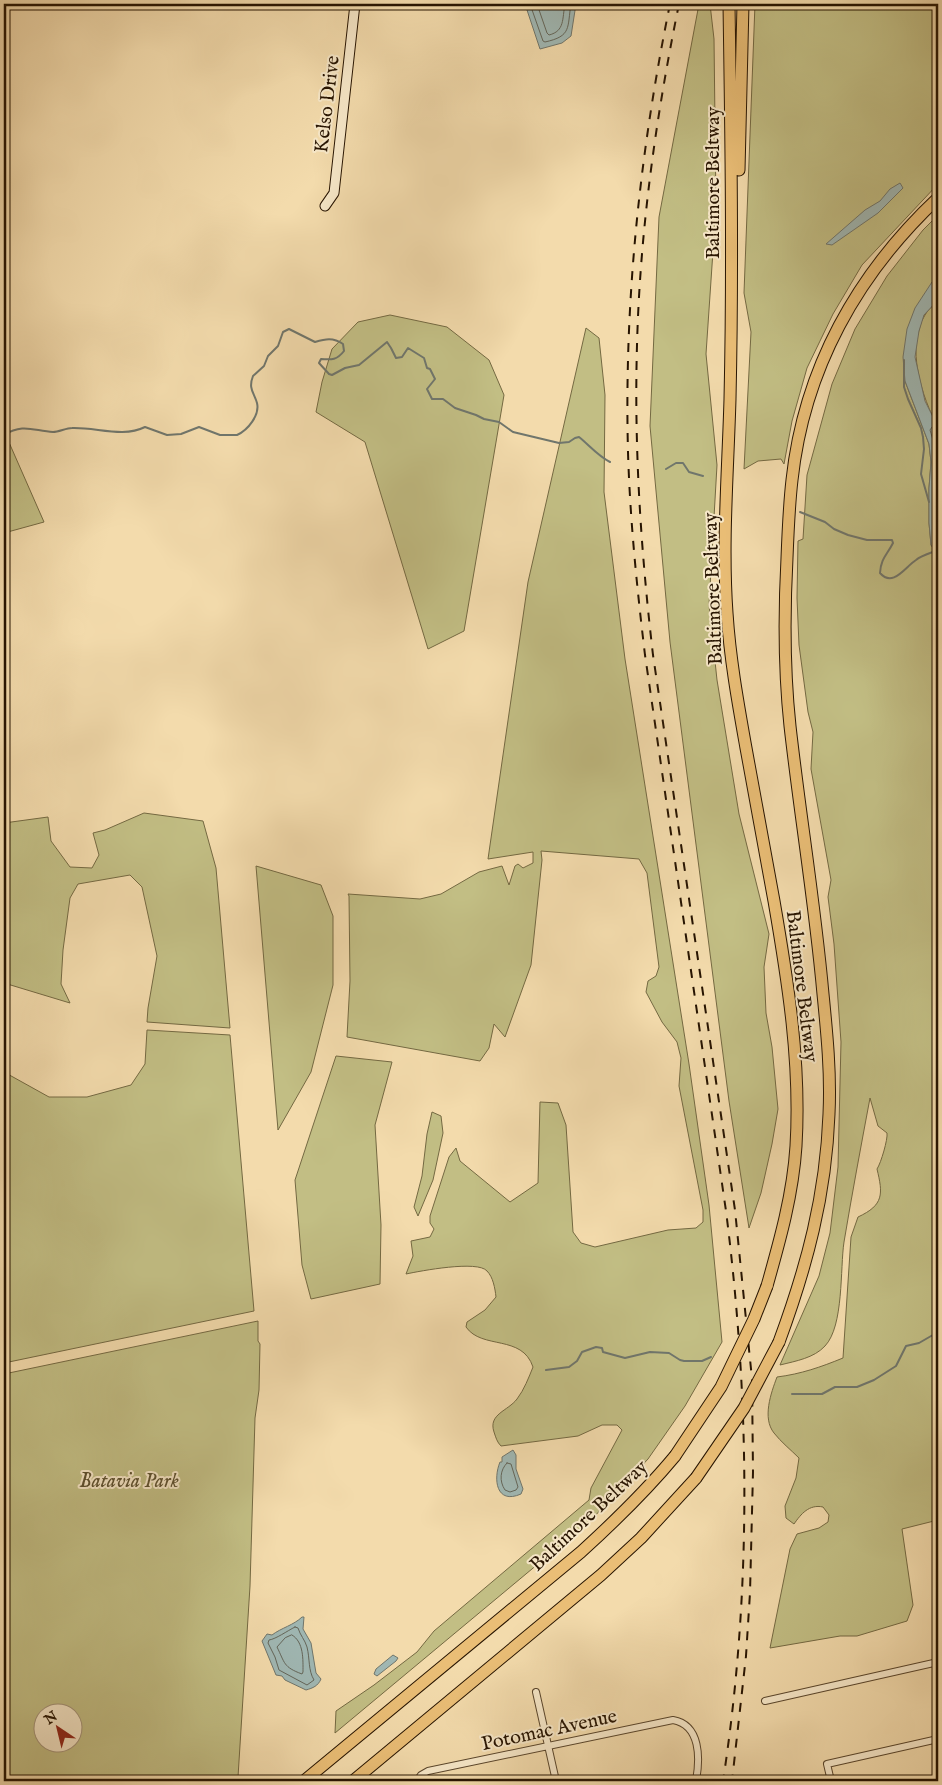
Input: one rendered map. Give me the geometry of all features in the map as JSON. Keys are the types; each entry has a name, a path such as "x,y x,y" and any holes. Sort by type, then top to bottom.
{"highway":[{"name":"Baltimore Beltway","path":"304,1781 581,1552 646,1490 675,1456 721,1387 746,1336 767,1286 785,1219 796,1148 797,1111 792,1021 784,959 731,655 726,596 732,203 729,4"},
{"path":"730,402 738,204 743,4"},
{"name":"Baltimore Beltway","path":"353,1781 601,1576 641,1538 696,1478 744,1408 779,1342 804,1270 822,1194 829,1113 829,1064 820,956 790,726 787,684 786,588 792,479 803,419 812,387 834,334 874,268 909,227 938,198"}],"street":[{"name":"Kelso Drive","path":"325,206 334,193 355,4"},
{"path":"765,1701 938,1662"},
{"path":"536,1692 556,1781"},
{"name":"Potomac Avenue","path":"417,1781 421,1775 428,1771 673,1720 685,1724 692,1732 696,1741 698,1761 696,1781"},
{"path":"831,1781 827,1764 938,1739"}],"green space":[{"path":"699,4 710,4 714,39 716,207 706,354 717,465 709,605 717,680 739,814 769,934 764,967 766,1013 772,1047 778,1109 761,1193 749,1228 729,1101 670,642 650,426 659,217"},
{"path":"755,4 938,4 938,184 862,265 833,314 807,368 792,421 784,464 781,459 758,461 744,469 751,332 744,293"},
{"path":"938,215 938,277 932,283 905,381 929,444 931,462 929,523 931,545 938,555 938,1495 936,1495 938,1520 902,1529 913,1605 907,1621 857,1636 840,1636 770,1648 790,1549 797,1534 819,1528 828,1522 829,1515 823,1507 818,1506 806,1511 794,1524 786,1518 785,1506 796,1478 799,1458 780,1440 770,1427 768,1413 770,1398 777,1377 811,1370 843,1358 851,1237 858,1217 873,1208 880,1198 877,1169 887,1136 887,1133 878,1126 870,1098 844,1242 838,1311 831,1337 825,1346 816,1353 780,1365 819,1276 830,1233 838,1167 841,1042 834,944 828,897 831,880 811,769 813,732 808,712 799,645 797,598 798,541 803,539 807,475 832,384 855,329 887,276 923,230"},
{"path":"938,300 938,427 926,402 918,372 916,342 919,328 926,313"},
{"path":"390,315 447,327 489,360 504,395 464,631 428,649 365,442 316,412 322,382 332,349 358,322"},
{"path":"586,328 599,338 605,395 604,492 625,659 689,1064 709,1205 722,1342 685,1406 648,1459 592,1519 335,1733 336,1711 417,1652 434,1631 589,1500 591,1488 622,1430 617,1425 602,1425 578,1436 501,1446 497,1440 493,1426 494,1421 500,1413 517,1399 533,1367 528,1357 520,1350 482,1338 473,1334 466,1327 467,1322 485,1310 496,1297 491,1276 482,1268 473,1266 448,1267 406,1274 413,1256 411,1241 430,1237 434,1229 430,1223 430,1216 449,1157 456,1148 460,1161 510,1202 538,1183 540,1102 558,1103 566,1125 573,1232 581,1243 595,1247 668,1230 696,1228 703,1222 703,1210 679,1086 681,1058 677,1042 662,1022 646,992 648,981 656,976 659,967 647,873 639,859 541,851 542,860 531,965 505,1037 494,1024 489,1048 480,1061 347,1037 350,981 348,894 420,899 441,894 479,872 502,866 509,885 515,866 518,864 523,868 533,863 533,852 488,859 528,582"},
{"path":"4,431 44,522 4,533"},
{"path":"144,813 203,821 216,868 230,1028 147,1022 157,956 142,887 130,875 78,884 70,898 63,950 61,984 70,1003 4,983 4,823 48,817 51,841 70,867 92,868 99,855 93,833 105,830"},
{"path":"256,866 321,885 333,916 333,985 311,1072 278,1130"},
{"path":"147,1030 230,1035 254,1311 4,1363 4,1072 49,1097 87,1097 131,1085 145,1064"},
{"path":"336,1056 392,1062 375,1125 381,1225 380,1284 311,1299 302,1265 295,1180"},
{"path":"432,1112 441,1116 443,1133 433,1180 418,1216 414,1207 422,1176 427,1134"},
{"name":"Batavia Park","path":"258,1321 258,1341 260,1344 259,1390 255,1418 250,1586 238,1777 234,1781 4,1781 4,1374"}],"water":[{"path":"525,4 576,4 571,36 562,43 540,49"},
{"path":"900,183 903,188 878,213 832,245 826,244 865,210 880,201 890,189"},
{"path":"938,277 938,300 924,315 919,331 915,357 925,401 938,427 938,555 931,545 929,523 931,462 929,444 905,381 903,357 907,329 915,308 932,282"},
{"path":"513,1450 516,1455 516,1469 523,1489 521,1494 506,1496 498,1488 498,1469 500,1462 502,1462 502,1457"},
{"path":"304,1617 303,1629 311,1643 316,1673 321,1679 315,1686 306,1690 285,1680 282,1676 276,1675 262,1641 267,1634 272,1635"},
{"path":"393,1655 398,1658 396,1661 377,1676 374,1674 376,1669"}],"waterway":[{"path":"4,435 17,429 53,432 70,428 81,428 128,432 145,427 167,435 181,434 199,427 220,435 237,435 249,426 257,412 257,403 251,387 253,376 264,366 268,356 278,346 283,332 289,329 315,342 329,339 343,344 344,351 337,358 321,359 319,363 332,375 345,368 359,365 387,342 396,358 402,357 408,348 424,358 427,368 430,369 435,379 427,389 432,399 443,399 455,408 484,419 499,422 513,432 559,443 569,442 579,437 610,462"},
{"path":"904,360 904,387 923,437 924,449 921,474 929,502"},
{"path":"666,469 676,463 683,463 689,472 703,476"},
{"path":"800,512 825,522 834,529 848,535 867,540 892,540 893,543 883,560 880,573 885,577 890,578 899,575 918,558 938,550"},
{"path":"792,1394 822,1394 835,1387 857,1387 874,1380 896,1366 906,1346 919,1343 938,1332"},
{"path":"546,1370 569,1367 577,1361 582,1352 596,1347 602,1348 603,1352 625,1358 650,1352 669,1353 684,1361 702,1361 711,1357"}],"railway":[{"path":"670,4 650,115 636,226 627,395 628,452 634,554 645,655 726,1211 740,1353 744,1496 743,1567 739,1639 723,1781"},
{"path":"679,4 656,131 642,259 636,384 638,462 645,578 653,655 735,1210 752,1379 753,1472 750,1593 746,1656 732,1781"}]}
